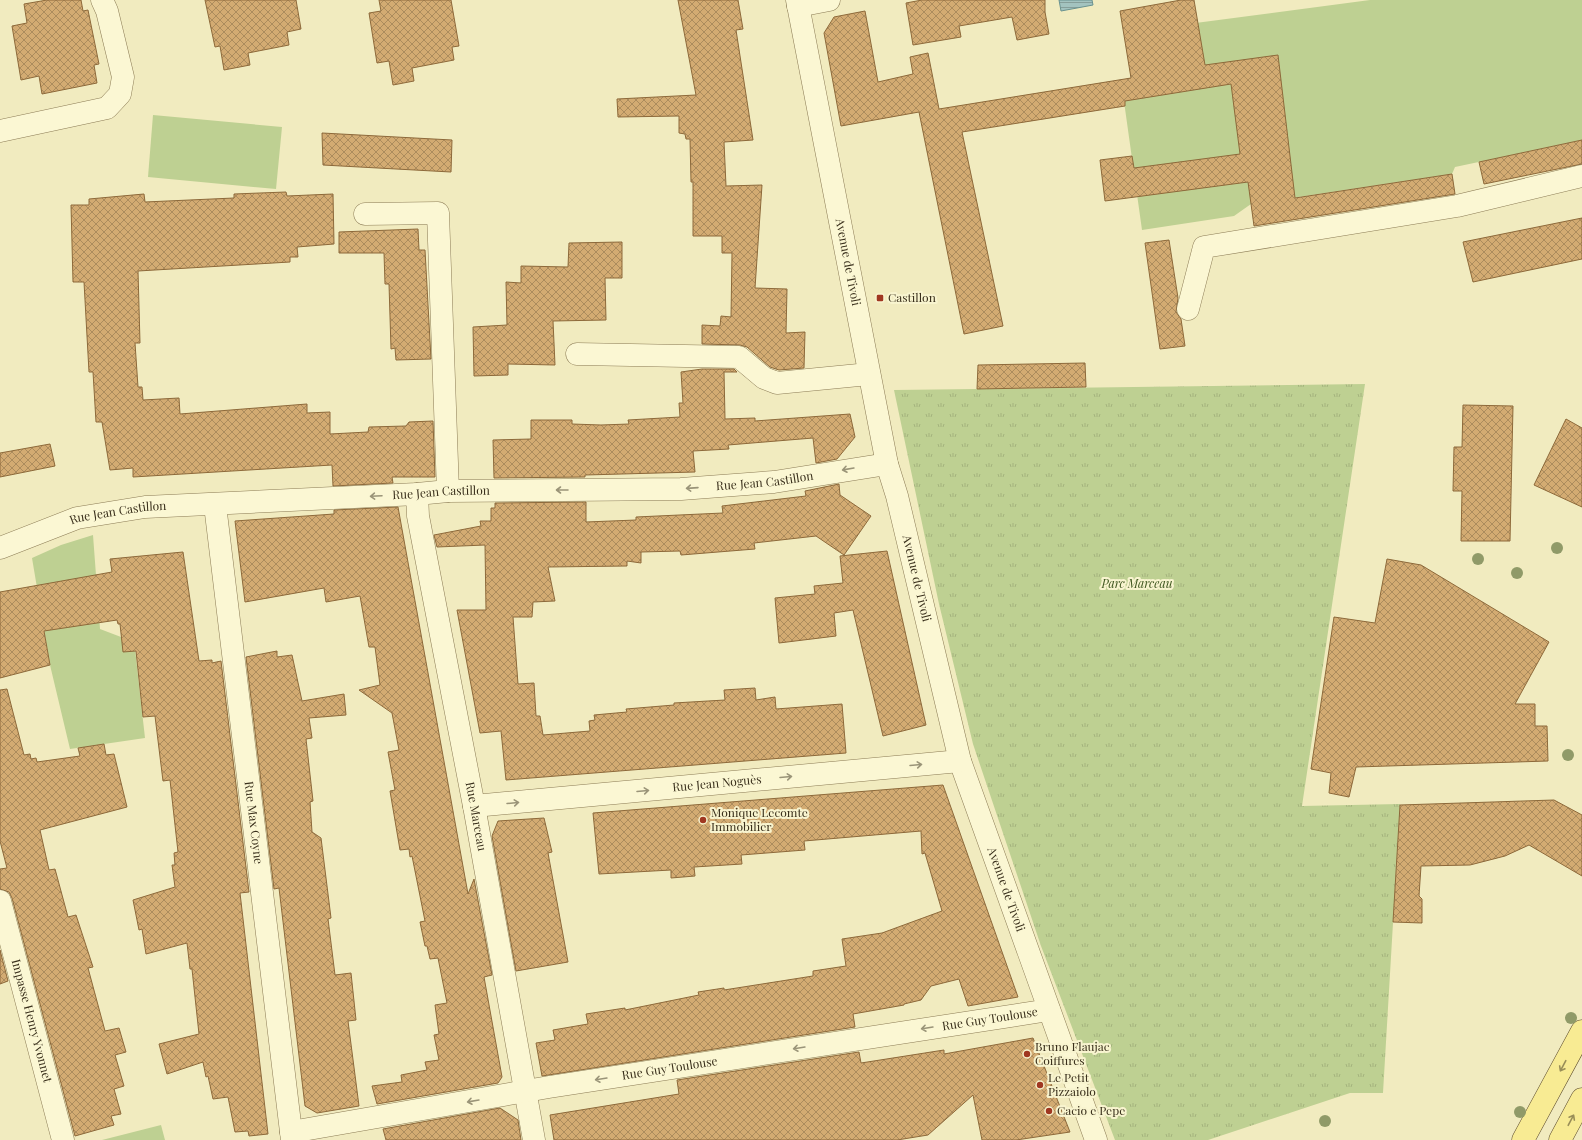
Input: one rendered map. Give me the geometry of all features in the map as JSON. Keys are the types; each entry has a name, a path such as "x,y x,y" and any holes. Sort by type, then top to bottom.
{"main road":[{"path":"1523,1140 1582,1031"},
{"path":"1560,1140 1582,1099"}],"street":[{"path":"0,131 107,108 120,94 123,77 107,11 102,0"},
{"path":"797,2 829,0"},
{"name":"Avenue de Tivoli","path":"797,2 887,464 897,496 960,761 1048,1010 1096,1140"},
{"path":"1188,308 1204,247 1457,206 1582,176"},
{"path":"365,214 438,213 448,491"},
{"path":"577,354 738,357 764,378 777,383 869,374"},
{"name":"Rue Jean Castillon","path":"0,548 76,518 145,507 215,505 448,491 681,489 774,482 887,464"},
{"name":"Rue Marceau","path":"417,494 418,516 474,806 534,1140"},
{"name":"Rue Max Coyne","path":"215,505 292,1136"},
{"name":"Rue Jean Noguès","path":"474,806 960,761"},
{"name":"Impasse Henry Yvonnet","path":"0,901 63,1140"},
{"name":"Rue Guy Toulouse","path":"292,1136 525,1091 1048,1010"}],"green space":[{"path":"1370,0 1582,0 1582,140 1455,167 1452,174 1251,204 1234,216 1142,230 1121,80 1172,70 1165,27"},
{"path":"153,115 282,127 276,189 148,177"},
{"name":"Parc Marceau","path":"1365,384 1302,806 1400,804 1383,1093 1350,1093 1208,1140 1115,1140 1041,946 973,744 939,604 894,390"},
{"path":"93,535 100,629 121,637 121,633 133,631 145,738 70,749 50,665 32,558 61,545"},
{"path":"161,1125 165,1140 102,1140"}],"water":[{"path":"1059,0 1092,0 1093,5 1061,11"}],"building":[{"path":"47,0 81,0 83,11 88,10 99,64 94,65 97,83 42,94 39,76 21,80 12,26 27,23 24,4"},
{"path":"205,0 296,0 301,29 287,32 289,45 248,53 250,65 224,70 220,46 215,47"},
{"path":"379,0 451,0 459,46 452,47 454,60 412,68 414,81 393,85 389,61 377,63 369,13 381,11"},
{"path":"678,0 738,0 743,29 736,30 753,140 724,142 726,186 762,185 755,288 787,289 786,333 805,332 804,368 779,370 770,367 747,347 740,345 702,344 702,325 720,326 721,316 731,317 732,253 722,253 722,236 693,236 693,182 691,182 690,139 686,139 685,134 679,133 679,116 618,117 617,99 696,95"},
{"path":"922,0 1045,0 1045,12 1049,34 1017,40 1012,17 959,26 961,37 913,45 906,3"},
{"path":"1181,0 1194,0 1205,65 1278,55 1295,198 1452,174 1455,194 1254,226 1248,182 1105,201 1100,160 1132,156 1134,168 1240,154 1231,84 1125,101 1125,106 962,132 1003,326 964,334 919,112 841,126 824,33 834,17 865,11 878,82 913,74 910,57 928,53 939,109 1131,78 1120,11"},
{"path":"322,133 452,140 451,172 323,165"},
{"path":"1582,140 1582,164 1484,184 1479,162"},
{"path":"286,192 287,196 333,194 334,244 297,247 298,257 290,257 290,262 138,271 140,343 135,343 138,387 142,387 143,400 179,398 180,414 307,404 307,413 330,412 330,434 368,432 369,427 406,426 409,422 433,421 435,477 392,477 393,483 333,486 332,465 133,477 133,468 110,470 102,422 96,422 93,372 89,372 84,282 73,282 71,205 89,205 89,199 144,194 145,202 234,198 234,194"},
{"path":"1582,218 1582,259 1473,282 1463,242"},
{"path":"418,229 419,250 425,250 431,359 396,360 395,348 391,349 389,284 385,284 384,253 339,253 339,232"},
{"path":"1169,240 1178,298 1176,312 1181,319 1185,346 1160,349 1145,243"},
{"path":"622,242 622,278 605,278 606,320 553,321 555,365 508,364 508,375 474,376 473,327 507,325 506,282 521,283 521,266 568,267 569,243"},
{"path":"1085,363 1086,387 977,389 978,365"},
{"path":"702,369 734,369 737,372 724,372 725,419 755,418 755,421 850,414 855,437 837,459 816,463 813,438 728,445 729,449 693,451 695,472 585,475 585,477 494,478 493,440 531,439 531,420 572,420 572,424 601,425 629,424 628,420 680,417 679,403 683,403 681,372"},
{"path":"1463,405 1513,406 1510,541 1461,541 1462,491 1453,491 1454,447 1462,447"},
{"path":"1566,419 1582,428 1582,507 1534,485"},
{"path":"50,444 55,466 0,477 0,453"},
{"path":"839,484 840,495 871,516 844,555 816,536 754,543 755,549 681,555 680,551 641,552 641,563 627,561 627,566 548,567 555,601 533,602 532,617 513,617 518,684 534,683 536,716 540,716 543,735 590,731 589,721 595,720 594,715 627,712 626,709 674,705 674,703 725,700 724,690 755,688 756,700 775,697 776,709 842,704 846,753 506,780 501,731 480,733 457,610 486,610 485,545 437,547 434,535 481,526 480,521 491,521 491,508 495,508 495,503 586,502 586,522 636,520 636,517 723,513 722,506 806,496 805,491"},
{"path":"398,507 468,894 474,879 492,975 484,977 502,1077 498,1083 377,1104 372,1086 402,1082 401,1075 427,1070 425,1062 439,1060 434,1035 439,1034 435,1005 447,1003 438,958 430,959 427,946 425,946 420,922 425,921 412,856 410,857 409,849 400,850 390,791 395,790 388,752 399,750 392,713 359,690 380,685 375,647 369,647 360,596 326,602 324,588 245,602 235,521 334,514 334,510"},
{"path":"887,551 926,725 883,736 853,610 834,613 836,636 779,643 775,598 815,594 814,586 843,583 840,556"},
{"path":"183,552 199,661 212,660 212,663 221,661 249,892 240,893 268,1134 249,1136 248,1131 235,1132 228,1097 213,1099 203,1062 167,1074 159,1044 199,1034 192,969 190,969 187,943 146,954 142,929 139,930 133,900 175,887 172,865 175,865 174,853 178,852 170,780 163,781 155,716 143,717 136,651 123,652 120,624 118,624 117,620 44,631 50,665 0,678 0,592 112,572 110,559"},
{"path":"1387,559 1421,565 1549,642 1515,704 1535,704 1535,726 1547,726 1548,761 1356,767 1349,797 1329,793 1331,773 1311,769 1334,617 1375,623"},
{"path":"277,651 277,657 292,655 302,701 344,694 346,715 309,718 312,738 306,739 313,801 310,802 312,832 321,838 331,918 328,919 335,975 351,973 356,1020 348,1021 359,1106 317,1113 305,1106 279,888 274,889 246,657"},
{"path":"7,689 24,755 30,754 31,759 36,758 37,762 80,756 78,748 104,744 106,755 114,754 127,807 40,830 49,870 55,869 68,917 76,915 93,967 88,968 105,1031 119,1028 126,1052 115,1055 124,1086 114,1089 121,1114 111,1116 114,1125 75,1136 12,898 9,892 0,889 0,869 7,868 0,841 0,690"},
{"path":"943,785 1018,997 968,1006 959,979 931,986 921,1000 904,1005 853,1014 855,1027 542,1076 536,1043 555,1040 553,1030 588,1024 586,1014 625,1008 625,1010 699,995 698,992 724,988 724,990 813,976 813,971 846,966 842,939 882,933 942,911 925,853 922,854 921,831 804,841 805,850 741,855 742,864 694,867 695,876 671,878 671,870 599,874 593,813"},
{"path":"1554,800 1582,815 1582,876 1529,845 1505,856 1470,865 1421,866 1419,896 1422,899 1422,923 1393,922 1400,805"},
{"path":"544,818 552,852 548,853 568,962 516,971 492,836 498,821"},
{"path":"0,950 8,981 0,984"},
{"path":"1033,1038 1070,1132 1016,1140 982,1140 973,1095 928,1135 897,1140 554,1140 550,1115 679,1094 677,1080 859,1052 861,1063 944,1050 944,1054"},
{"path":"500,1108 518,1120 521,1140 386,1140 383,1129"}],"place":[{"name":"Castillon","path":"880,298"},
{"name":"Monique Lecomte Immobilier","path":"703,820"},
{"name":"Bruno Flaujac Coiffures","path":"1027,1054"},
{"name":"Le Petit Pizzaiolo","path":"1040,1085"},
{"name":"Cacio e Pepe","path":"1049,1111"}]}
